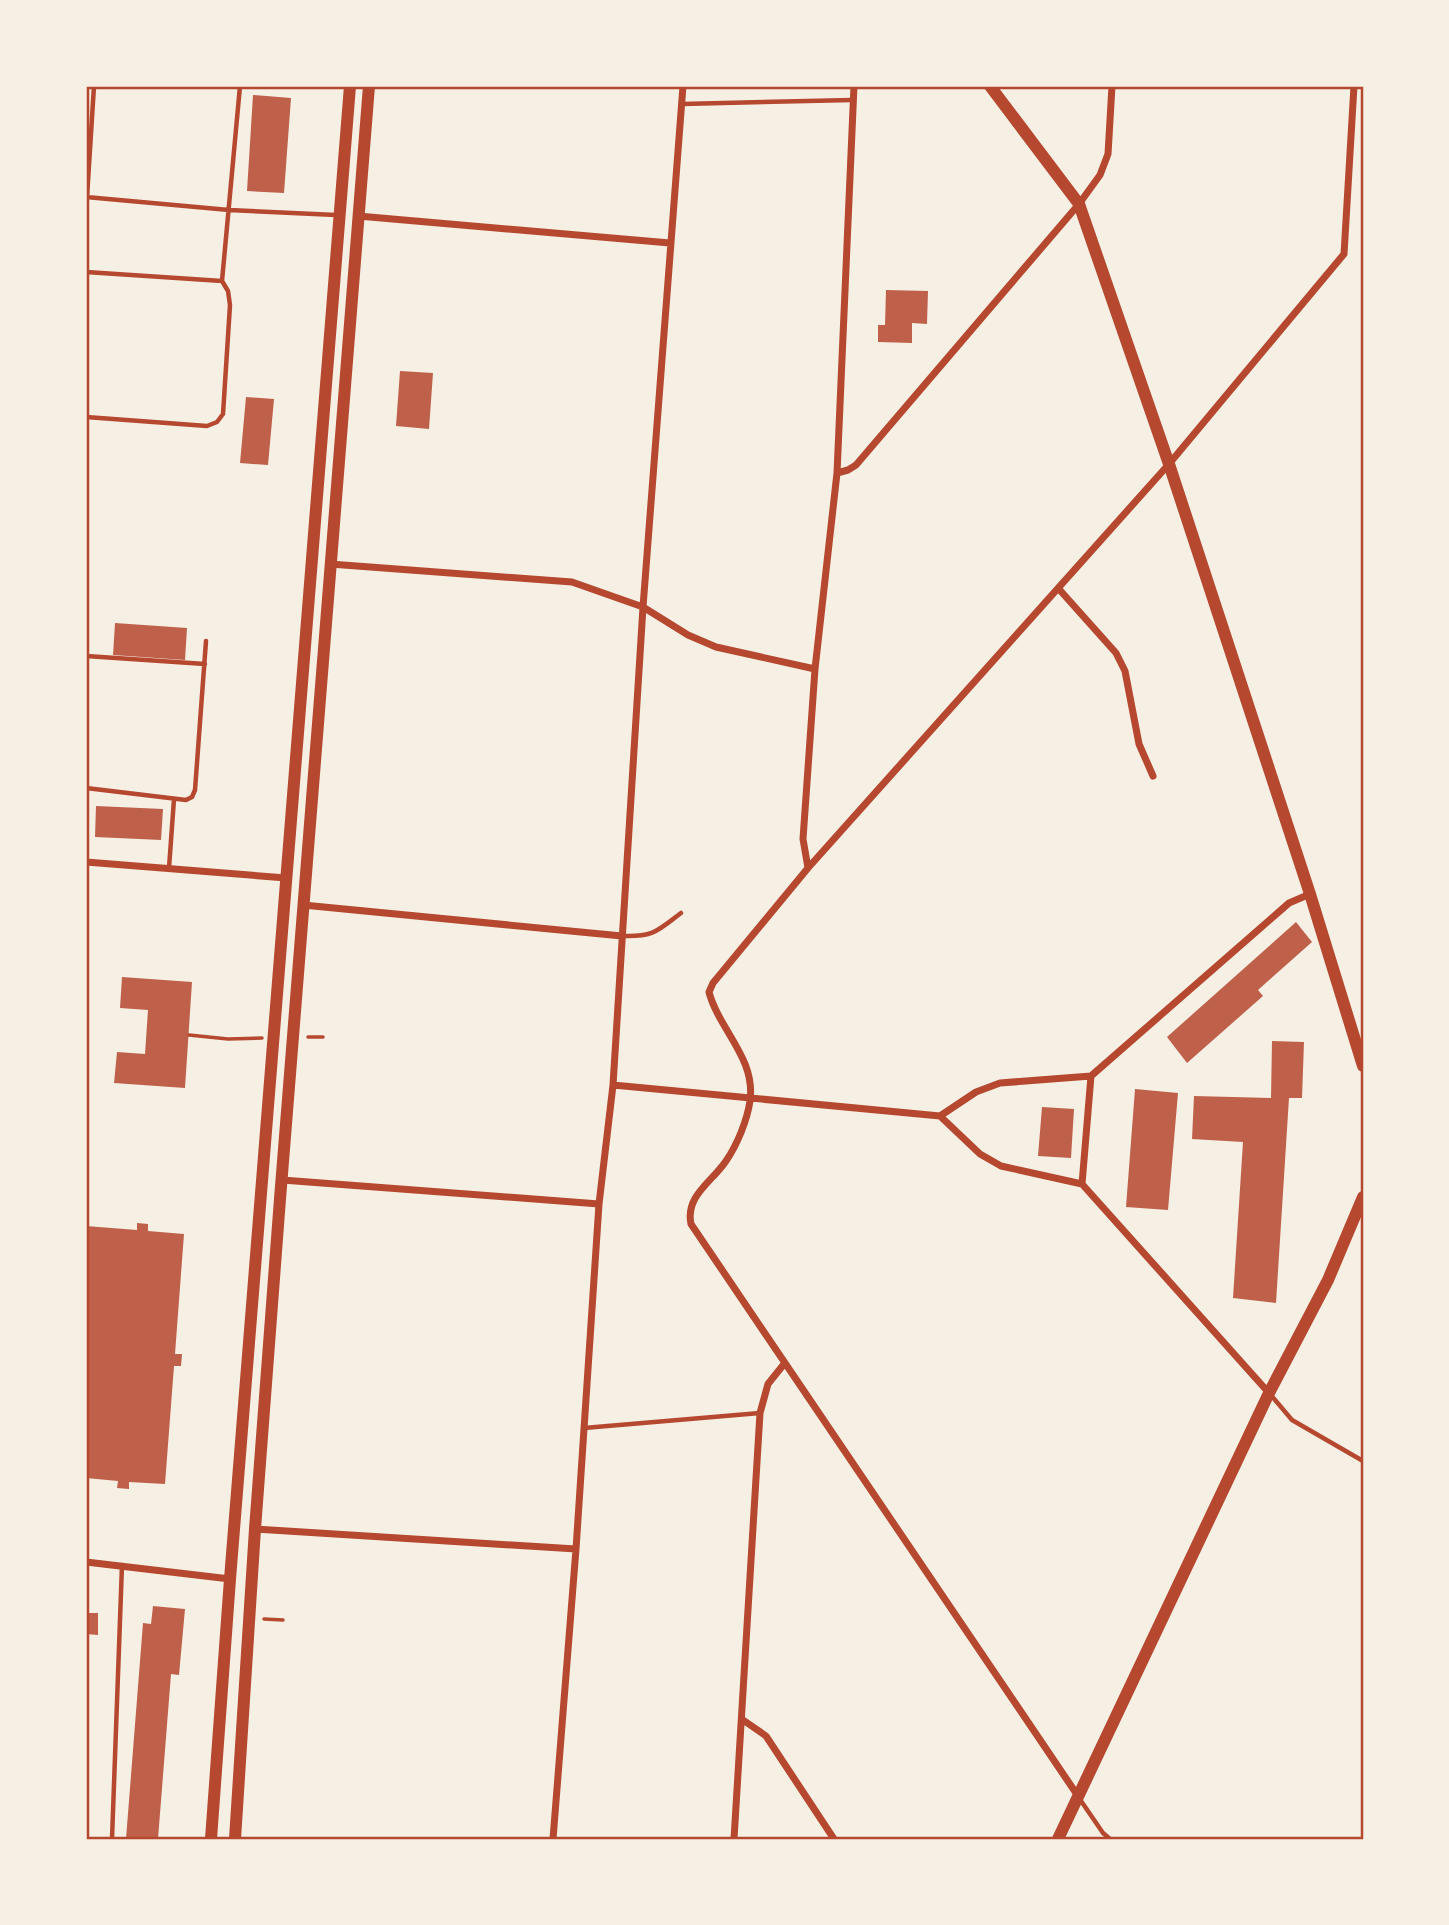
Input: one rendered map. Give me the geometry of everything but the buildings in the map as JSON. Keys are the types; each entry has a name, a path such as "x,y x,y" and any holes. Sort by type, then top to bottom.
{"main road":[{"path":"211,1839 350,86"},
{"path":"235,1839 255,1529 369,86"},
{"path":"990,86 1079,204 1169,464 1310,894 1363,1066"},
{"path":"1058,1839 1269,1393 1328,1280 1363,1197"}],"street":[{"path":"554,1839 598,1204 613,1085 643,607 682,86"},
{"path":"808,868 803,839 815,669 836,473 854,86"},
{"path":"836,473 856,465 1079,204 1100,175 1108,154 1112,86"},
{"path":"1078,1796 691,1224 689,1213 692,1201 726,1161 742,1129 750,1099 747,1066 718,1016 709,992 713,983 808,868 1169,464 1344,254 1354,86"},
{"path":"358,216 670,243"},
{"path":"330,564 572,582 643,607 688,635 716,647 815,669"},
{"path":"1058,588 1116,653 1125,671 1139,744 1153,776"},
{"path":"86,862 286,878"},
{"path":"940,1116 976,1092 1000,1083 1091,1076 1289,903 1310,894"},
{"path":"303,905 622,936"},
{"path":"1082,1184 1091,1076"},
{"path":"613,1085 940,1116 980,1154 1001,1166 1082,1184 1269,1393"},
{"path":"282,1180 598,1204"},
{"path":"734,1839 760,1413 768,1384 784,1364"},
{"path":"255,1529 576,1549"},
{"path":"86,1562 230,1579"},
{"path":"743,1720 765,1736 834,1839"}],"lane":[{"path":"94,86 86,197 229,210 340,216"},
{"path":"86,417 207,426 217,422 223,414 230,305 228,291 222,281 240,86"},
{"path":"682,104 852,100"},
{"path":"86,272 222,281"},
{"path":"86,788 174,799 186,800 192,797 195,790 206,641"},
{"path":"86,656 205,664"},
{"path":"169,869 174,799"},
{"path":"622,936 645,937 681,913"},
{"path":"1269,1393 1292,1420 1363,1461"},
{"path":"584,1428 760,1413"},
{"path":"113,1839 122,1566"},
{"path":"1078,1796 1110,1839"}],"path":[{"path":"189,1035 228,1039 274,1038"},
{"path":"293,1038 323,1037"}]}
